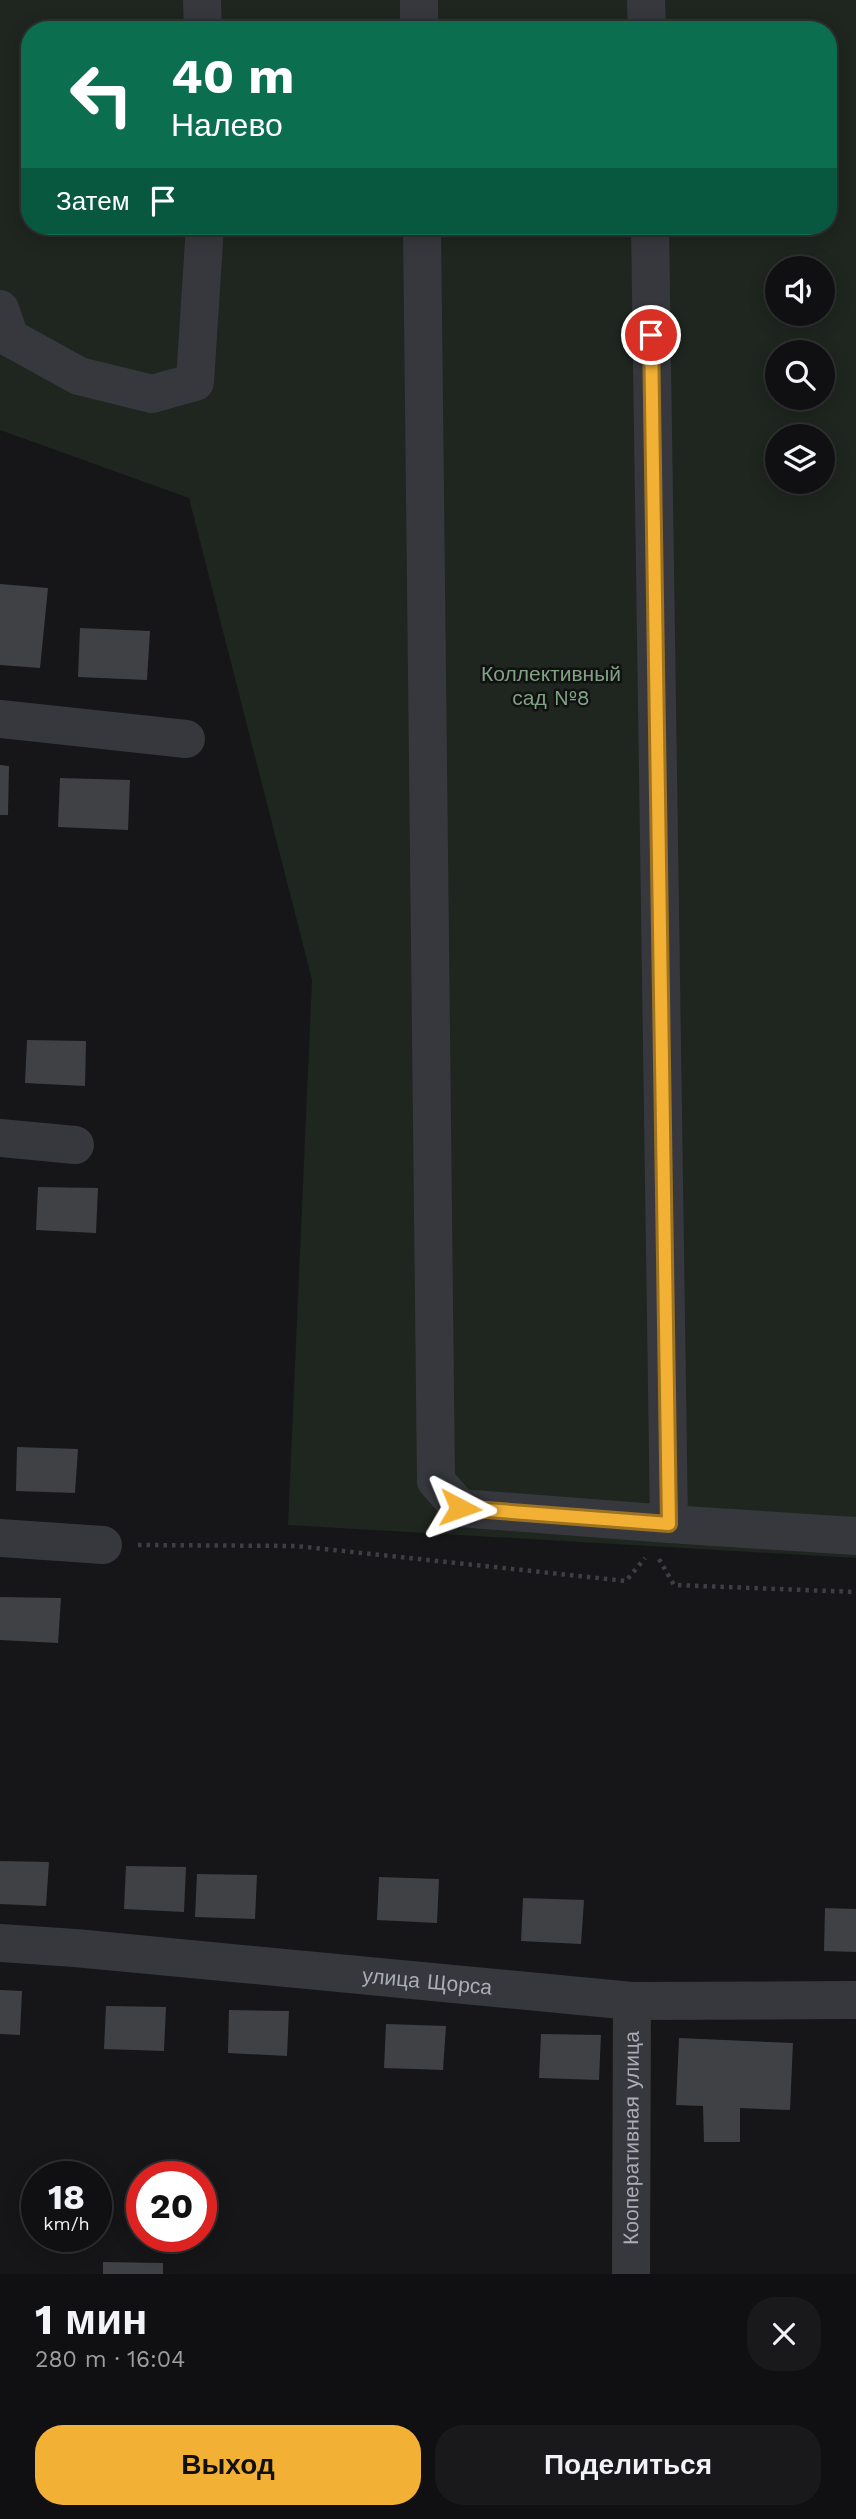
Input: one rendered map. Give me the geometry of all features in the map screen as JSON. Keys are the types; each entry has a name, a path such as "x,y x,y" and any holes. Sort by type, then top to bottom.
{"street":[{"path":"202,0 203,21"},
{"path":"419,0 419,21"},
{"path":"646,0 647,21"},
{"path":"0,309 10,338 79,376 152,394 195,382 204,235"},
{"path":"422,235 436,1481 460,1508 664,1540 856,1536"},
{"path":"650,235 664,1540"},
{"path":"0,719 186,739"},
{"path":"0,1138 75,1144"},
{"path":"0,1538 103,1545"},
{"name":"улица Щорса","path":"0,1943 632,2001 856,2000"},
{"name":"Кооперативная улица","path":"631,2274 632,2001"}],"path":[{"path":"664,1540 674,1585 856,1592"},
{"path":"103,1545 296,1546 626,1581 646,1556"}],"green space":[{"name":"Коллективный сад №8","path":"0,0 856,0 856,1558 288,1525 312,980 189,498 0,430"}],"building":[{"path":"0,584 48,588 40,668 0,665"},
{"path":"80,628 150,631 147,680 78,677"},
{"path":"0,765 9,766 8,815 0,815"},
{"path":"60,778 130,780 128,830 58,827"},
{"path":"27,1040 86,1041 85,1086 25,1083"},
{"path":"38,1187 98,1188 96,1233 36,1230"},
{"path":"17,1447 78,1449 75,1493 16,1491"},
{"path":"0,1597 61,1598 58,1643 0,1640"},
{"path":"0,1861 49,1862 46,1906 0,1904"},
{"path":"126,1866 186,1867 184,1912 124,1909"},
{"path":"197,1874 257,1875 255,1919 195,1917"},
{"path":"379,1877 439,1879 437,1923 377,1920"},
{"path":"523,1898 584,1900 581,1944 521,1941"},
{"path":"825,1908 856,1909 856,1952 824,1951"},
{"path":"0,1990 22,1991 20,2035 0,2034"},
{"path":"106,2006 166,2007 164,2051 104,2049"},
{"path":"229,2010 289,2011 287,2056 228,2053"},
{"path":"386,2024 446,2026 443,2070 384,2068"},
{"path":"541,2034 601,2035 599,2080 539,2078"},
{"path":"679,2038 793,2043 790,2110 740,2108 740,2142 704,2142 703,2106 676,2105"},
{"path":"103,2262 163,2263 163,2274 103,2274"}],"route":[{"path":"460,1508 669,1524 651,335"}]}
